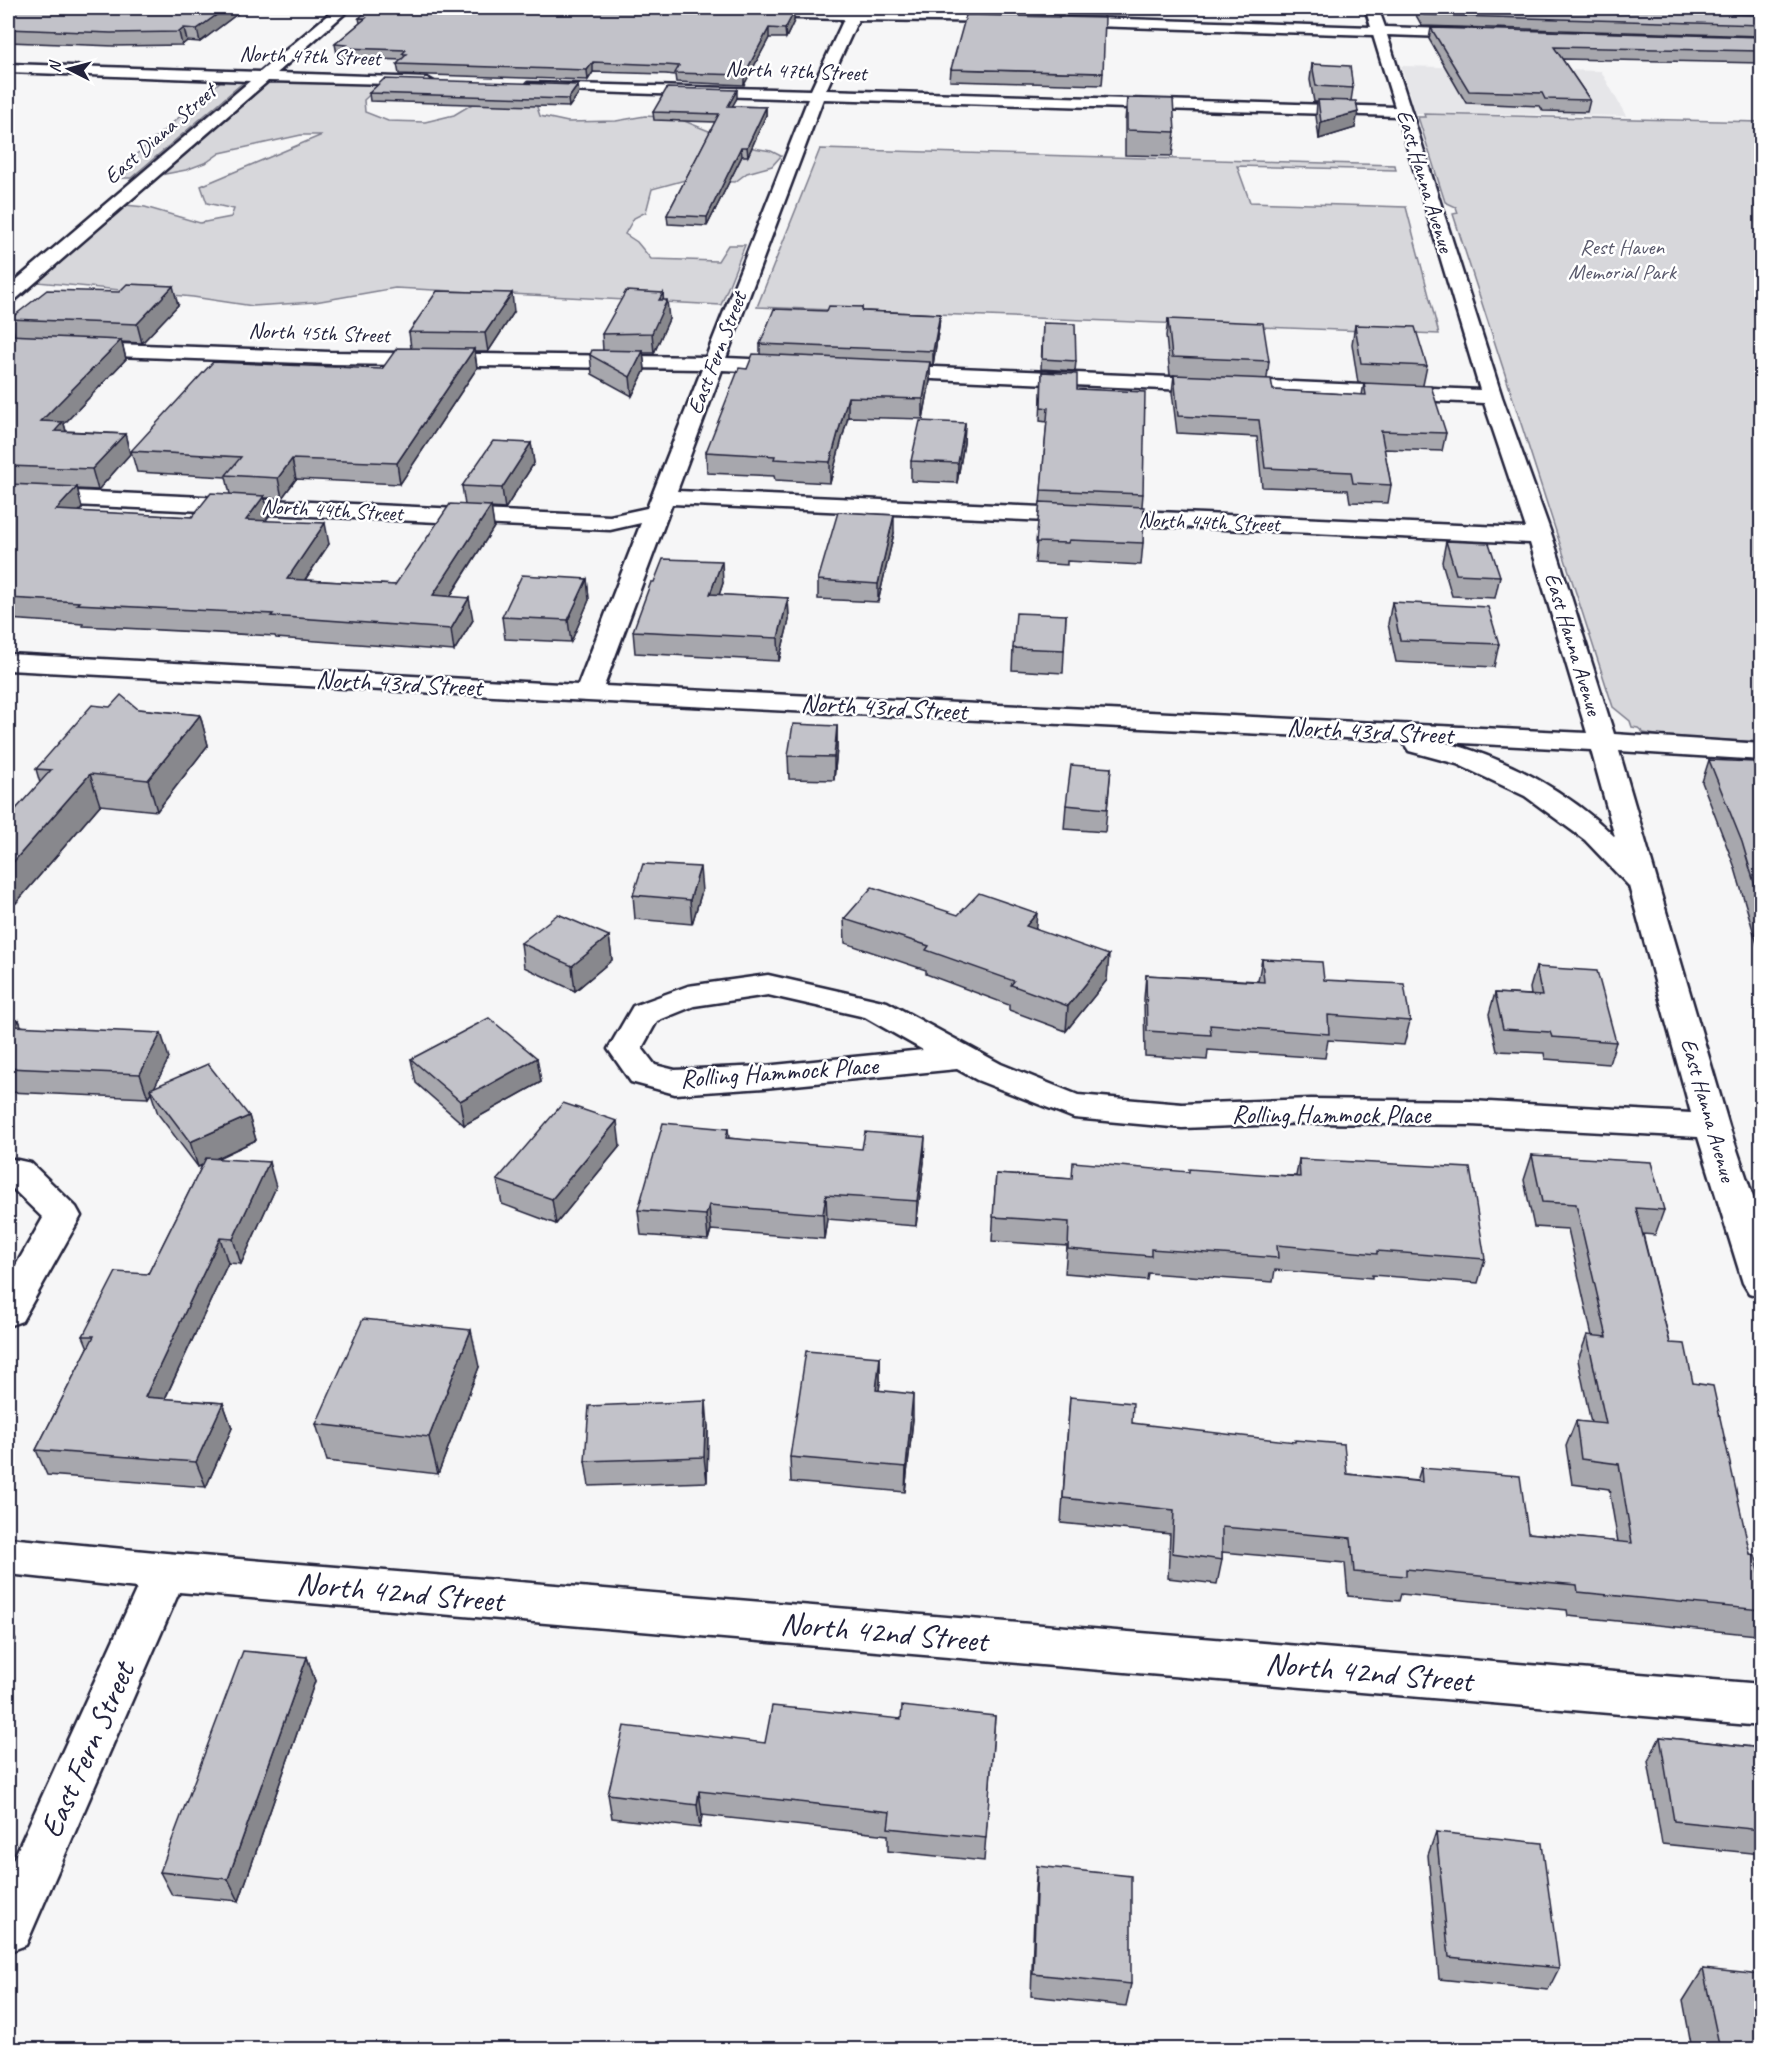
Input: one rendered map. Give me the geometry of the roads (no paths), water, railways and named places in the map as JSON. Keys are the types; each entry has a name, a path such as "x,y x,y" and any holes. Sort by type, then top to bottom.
{"street":[{"name":"East Diana Street","path":"8,296 260,77 344,8"},
{"name":"East Hanna Avenue","path":"1372,8 1492,397 1540,536 1604,742 1712,1126 1761,1283"},
{"path":"735,12 1030,20"},
{"name":"East Fern Street","path":"588,693 712,363 817,94 853,15"},
{"path":"1053,21 1487,34"},
{"name":"North 47th Street","path":"8,68 438,83"},
{"name":"North 47th Street","path":"521,85 1404,112"},
{"name":"North 45th Street","path":"8,346 330,358 712,363 808,367"},
{"path":"868,370 1492,397"},
{"name":"North 44th Street","path":"8,495 610,523 659,505 1540,536"},
{"name":"North 43rd Street","path":"8,662 588,693 1604,742 1761,752"},
{"path":"1338,729 1424,746 1496,769 1543,795 1594,833 1643,884"},
{"name":"Rolling Hammock Place","path":"962,1057 764,1077 675,1082 643,1074 626,1049 645,1014 688,996 768,985 875,1009 962,1057 989,1072 1074,1106 1182,1116 1311,1111 1471,1113 1712,1126"},
{"path":"8,1171 18,1172 63,1216 8,1311"},
{"name":"North 42nd Street","path":"8,1556 166,1572 1761,1705"},
{"name":"East Fern Street","path":"8,1927 166,1572"}],"park label":[{"name":"Rest Haven Memorial Park","path":"1622,260"}]}
